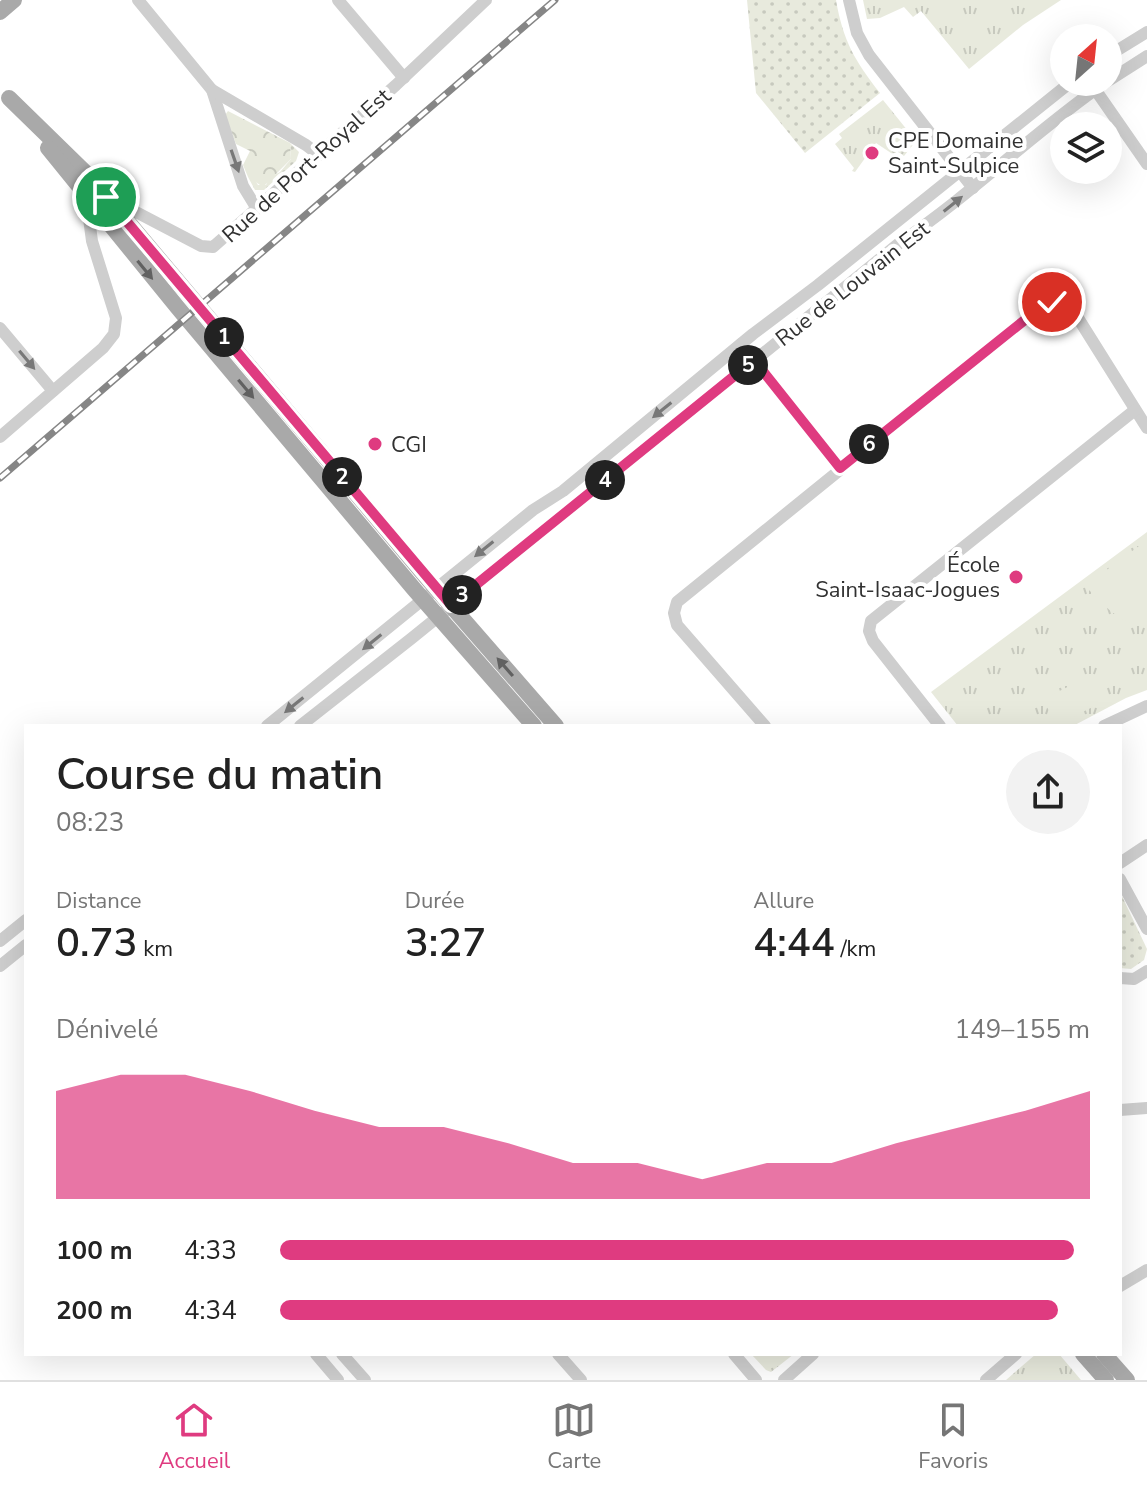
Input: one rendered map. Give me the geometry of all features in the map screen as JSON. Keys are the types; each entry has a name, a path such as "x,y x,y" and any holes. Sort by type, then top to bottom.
{"main road":[{"path":"0,12 14,0"},
{"path":"5,92 86,196 430,595 554,724"},
{"path":"5,92 91,178 430,595"},
{"path":"444,611 532,724"},
{"path":"1085,1356 1106,1380"},
{"path":"1106,1356 1127,1380"}],"street":[{"path":"138,0 212,90 319,155"},
{"path":"338,0 404,78"},
{"name":"Rue de Port-Royal Est","path":"106,197 208,248 219,242 319,155 486,0"},
{"path":"849,0 857,33 869,55 973,188"},
{"path":"1122,47 1147,32"},
{"name":"Rue de Louvain Est","path":"1122,71 1147,56"},
{"path":"212,90 243,186 257,209"},
{"name":"Rue de Louvain Est","path":"269,724 1053,96"},
{"name":"Rue de Louvain Est","path":"303,724 1085,96"},
{"path":"1107,96 1147,164"},
{"path":"0,437 106,346 116,328 116,315 92,241 86,196"},
{"path":"763,724 677,625 675,606 682,596 1041,307 1052,302 1064,303 1073,310 1147,428"},
{"path":"0,328 53,391"},
{"path":"741,344 840,468"},
{"path":"938,724 873,641 869,631 871,621 1135,410"},
{"path":"1108,724 1147,706"},
{"path":"1122,862 1147,845"},
{"path":"1122,883 1147,929"},
{"path":"0,941 24,922"},
{"path":"0,966 24,947"},
{"path":"1122,978 1134,979 1147,971"},
{"path":"1122,1110 1147,1108"},
{"path":"1122,1285 1147,1270"},
{"path":"318,1356 338,1380"},
{"path":"344,1356 365,1380"},
{"path":"560,1356 581,1380"},
{"path":"736,1356 756,1380"},
{"path":"784,1380 811,1356"},
{"path":"986,1380 1014,1356"}],"green space":[{"path":"747,0 836,0 851,50 880,93 805,153 756,93"},
{"path":"863,0 1061,0 1023,25 969,69 921,11 913,17 904,7 880,18 867,19"},
{"path":"883,100 916,141 904,156 897,151 894,155 876,143 855,172 852,171 854,168 835,144 842,138 839,134"},
{"path":"228,111 290,143 291,159 263,187 248,177 243,165 250,151 236,144 225,115"},
{"path":"290,143 299,152 296,161 264,190 255,190 248,177 258,185 266,185 269,178 280,172 291,159"},
{"path":"1147,532 1147,690 1077,724 956,724 931,692"},
{"path":"1147,540 1147,626 1120,618 1085,586"},
{"path":"1088,677 1101,703 1056,724 1043,699"},
{"path":"1122,896 1147,949 1144,960 1131,969 1122,968"},
{"path":"753,1356 791,1356 771,1372"},
{"path":"1034,1356 1061,1356 1081,1380 1006,1380"}],"railway":[{"path":"0,478 555,0"}],"place":[{"name":"CPE Domaine Saint-Sulpice","path":"872,153"},
{"name":"CGI","path":"375,444"},
{"name":"École Saint-Isaac-Jogues","path":"1016,577"}],"route":[{"path":"106,197 451,605 754,360 840,468 1041,307 1052,302"}]}
